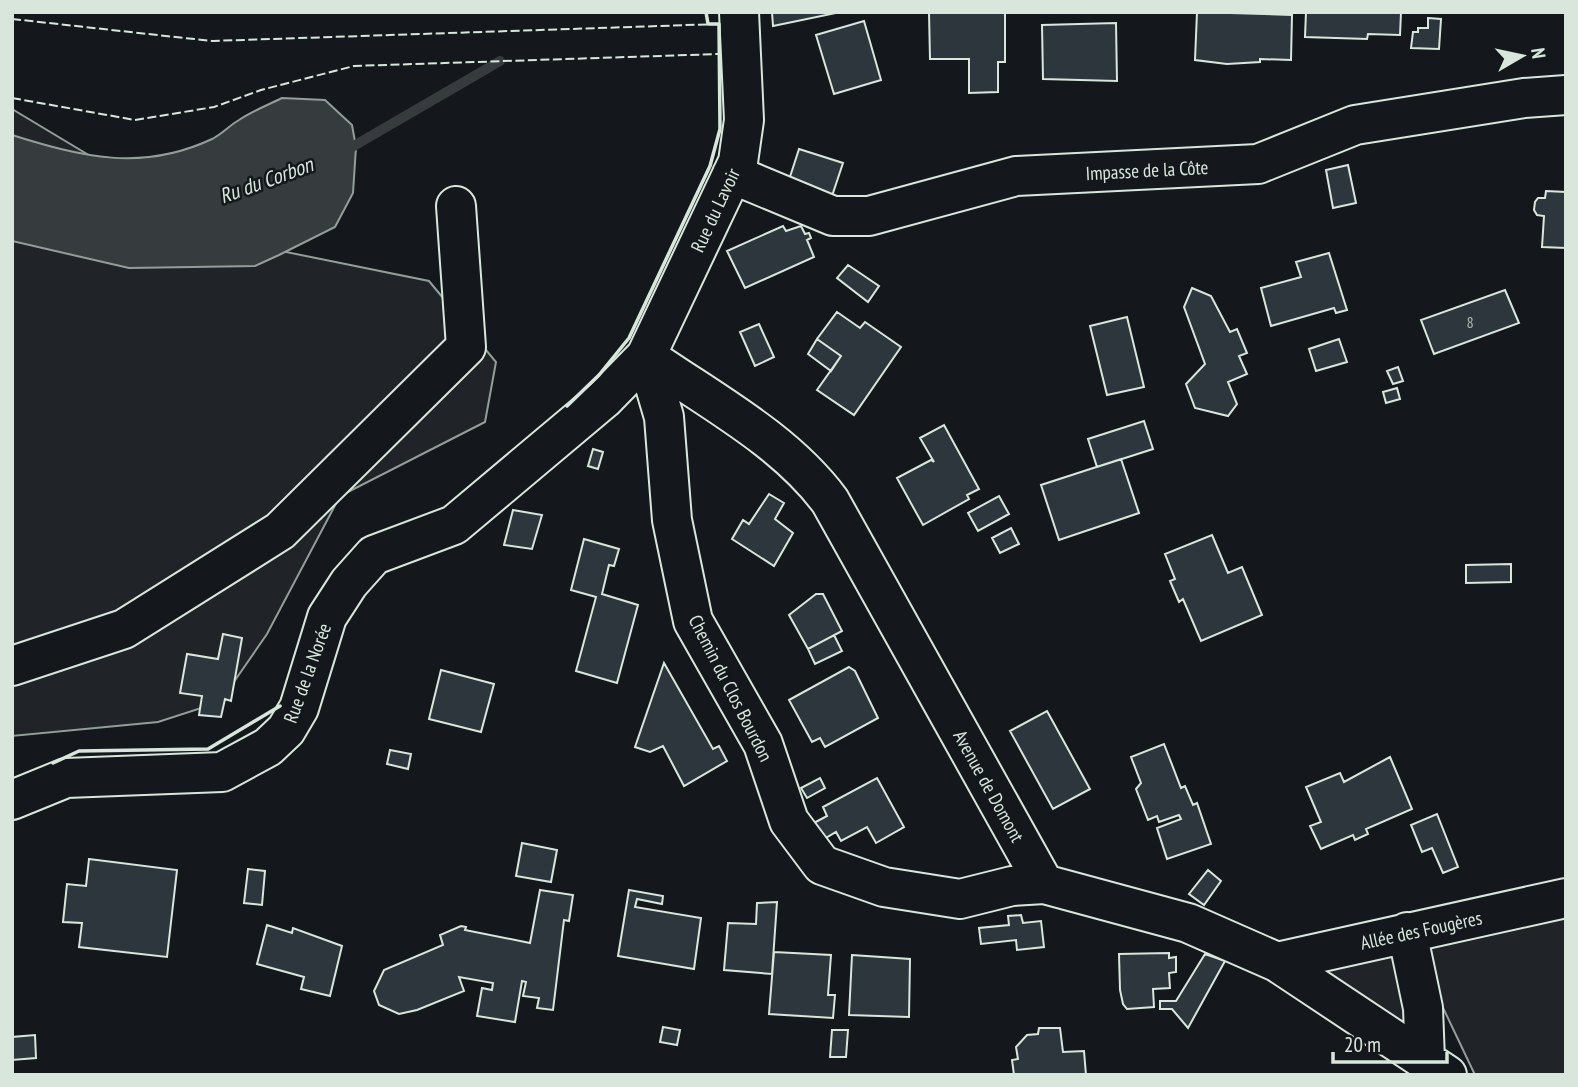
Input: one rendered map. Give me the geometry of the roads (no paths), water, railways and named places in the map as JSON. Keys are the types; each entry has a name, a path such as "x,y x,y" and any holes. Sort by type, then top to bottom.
{"street":[{"name":"Rue du Lavoir","path":"646,356 738,162 744,120 739,12"},
{"name":"Impasse de la Côte","path":"732,174 834,216 869,216 1016,176 1258,164 1355,125 1524,97 1566,95"},
{"path":"12,666 124,629 280,531 466,347 456,206"},
{"name":"Rue de la Norée","path":"12,800 66,778 222,772 268,747 286,730 299,708 327,617 349,583 374,555 454,525 604,399 646,356"},
{"name":"Avenue de Domont","path":"646,356 789,456 810,475 830,501 1044,884"},
{"name":"Chemin du Clos Bourdon","path":"646,356 663,417 672,520 693,621 763,744 789,821 813,854 822,865 884,887 960,899 1012,886 1044,884"},
{"path":"1044,884 1188,923 1277,962 1436,1067"},
{"name":"Allée des Fougères","path":"1277,962 1566,898"},
{"path":"1407,932 1436,1067"}],"water":[{"path":"282,98 325,100 352,125 356,147 353,193 335,227 255,266 129,268 12,241 12,135 88,155 136,158 161,155 212,139 244,117"}],"waterway":[{"name":"Ru du Corbon","path":"345,151 500,61"}]}
